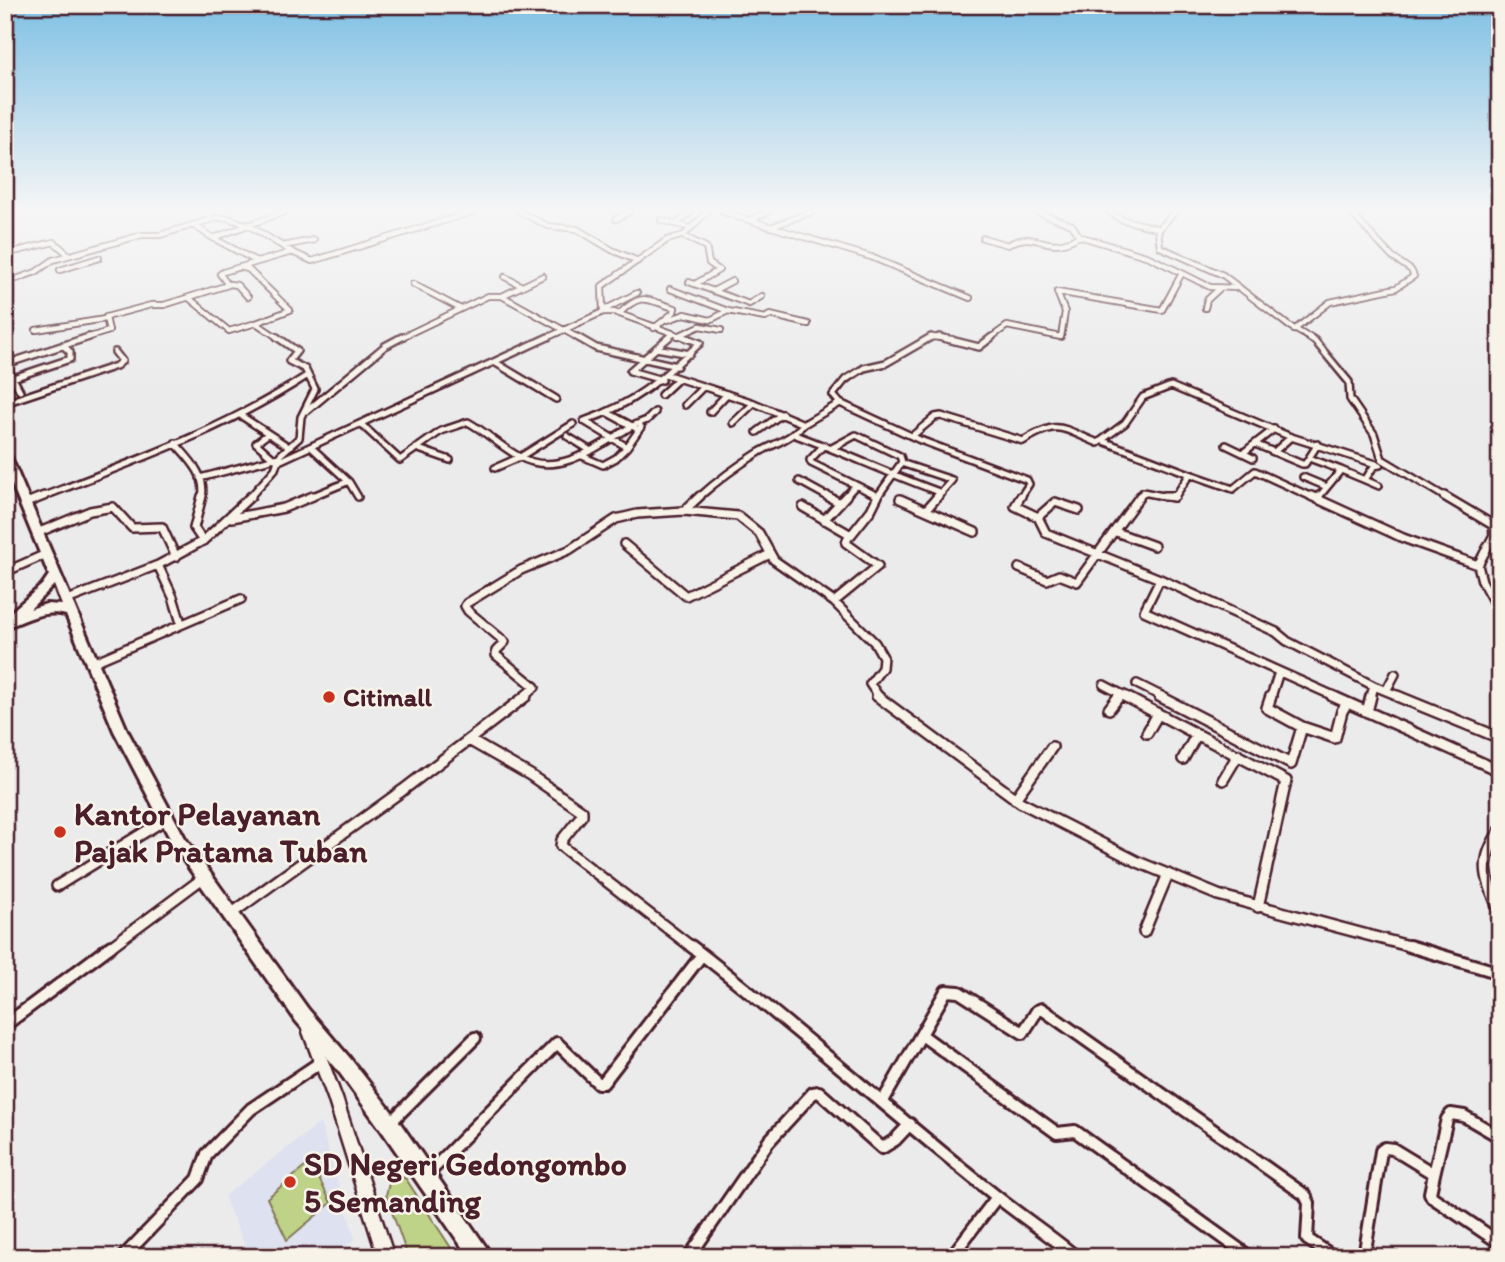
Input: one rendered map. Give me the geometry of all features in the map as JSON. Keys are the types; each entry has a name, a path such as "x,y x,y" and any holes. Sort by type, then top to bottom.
{"highway":[{"path":"5,455 121,731 166,819 230,915 302,1015 344,1063 389,1124 481,1257"},
{"path":"5,623 41,593 56,574"},
{"path":"5,623 48,607 62,608 68,601"}],"main road":[{"path":"302,1015 322,1061 386,1257"}],"street":[{"path":"5,283 34,271"},
{"path":"227,271 220,274 230,284"},
{"path":"189,298 229,331 290,310 250,271"},
{"path":"604,311 601,304 602,286 624,271"},
{"path":"695,284 717,271"},
{"path":"905,271 970,298"},
{"path":"1178,271 1205,286 1219,289 1240,288"},
{"path":"1214,271 1294,330 1315,341 1349,382 1350,399 1374,434 1382,458 1394,468"},
{"path":"1294,330 1328,303 1388,291 1407,283 1414,276 1411,271"},
{"path":"1182,273 1160,311 1057,292 1065,312 1063,336 1059,338 1007,326 979,346 932,337 886,363 864,368 845,380 833,395 840,403 912,436 1027,480 1029,484 1015,506 1038,517 1046,533 1160,579 1276,632 1287,642 1374,686 1500,738"},
{"path":"301,417 380,349 459,308 488,296 502,296 543,276"},
{"path":"505,277 523,286"},
{"path":"713,291 732,281"},
{"path":"689,282 749,304 762,296"},
{"path":"36,330 55,326 79,326 151,305 164,306 230,284 237,285 248,297"},
{"path":"413,284 459,308"},
{"path":"670,289 728,311 765,318 770,315 808,324"},
{"path":"1205,309 1207,300 1219,289"},
{"path":"200,478 276,459 311,447 562,332 637,293"},
{"path":"658,302 678,293"},
{"path":"704,302 720,293"},
{"path":"502,296 562,332 600,350 677,366"},
{"path":"619,314 636,299 658,302 676,309 654,328"},
{"path":"604,311 701,343 649,390 608,413 586,419 584,422 627,447"},
{"path":"661,323 685,314 710,320 728,311"},
{"path":"20,391 7,365 108,331 105,319"},
{"path":"68,601 176,557 203,541 263,485 276,459 299,438 301,417 315,392 305,369 289,361 296,350 256,323"},
{"path":"662,380 632,373 632,369 675,336 697,327 721,330"},
{"path":"13,378 70,359 72,356 63,345"},
{"path":"656,348 690,354"},
{"path":"5,403 116,366 122,361 115,352"},
{"path":"496,363 556,399"},
{"path":"26,503 240,415 281,394 308,375"},
{"path":"668,375 754,402 804,424"},
{"path":"662,395 678,379"},
{"path":"1103,441 1139,409 1143,397 1171,386 1291,436 1394,468 1422,481 1493,525"},
{"path":"685,405 703,387"},
{"path":"710,412 727,394"},
{"path":"733,423 754,402"},
{"path":"684,511 710,487 743,463 840,403"},
{"path":"582,456 598,464 607,464 627,447 655,412"},
{"path":"608,413 639,430"},
{"path":"757,432 782,414"},
{"path":"240,415 289,447"},
{"path":"912,436 935,417 941,416 1023,441 1046,427 1056,426 1233,489 1253,471 1257,471 1430,549 1478,565"},
{"path":"362,425 400,460 416,448 459,424 468,422 520,457 556,464 572,461 647,420"},
{"path":"495,468 520,457 573,424"},
{"path":"1243,453 1274,429"},
{"path":"268,434 256,443 276,459"},
{"path":"793,434 942,494"},
{"path":"832,448 856,435 900,456 901,463 871,510 849,535 846,544 878,566 834,602"},
{"path":"567,436 591,451"},
{"path":"1274,452 1291,436"},
{"path":"175,443 193,463 204,488 194,528 203,541"},
{"path":"1255,444 1299,463 1308,460 1379,486"},
{"path":"1308,460 1318,444"},
{"path":"824,445 809,461 878,496"},
{"path":"1226,445 1253,458"},
{"path":"311,447 358,496"},
{"path":"416,448 450,460"},
{"path":"1339,460 1345,453"},
{"path":"901,463 952,480 926,510"},
{"path":"1365,480 1374,466 1380,465"},
{"path":"1317,499 1340,472"},
{"path":"1019,568 1047,580 1059,575 1077,582 1143,492 1174,498 1190,474"},
{"path":"1303,477 1327,487"},
{"path":"799,481 839,503"},
{"path":"230,518 284,508 347,482"},
{"path":"824,520 855,486"},
{"path":"900,499 975,532"},
{"path":"1038,517 1055,502 1079,510"},
{"path":"38,535 108,506 117,508 132,528 162,527 176,557"},
{"path":"803,507 849,535"},
{"path":"230,915 469,740 535,687 496,655 496,651 505,642 468,611 465,606 467,603 521,570 569,550 616,519 637,514 684,511 735,514 759,533 774,560 834,602 875,643 883,657 882,668 870,684 875,694 1015,799 1067,828 1218,895 1455,958 1500,973"},
{"path":"1493,525 1500,520"},
{"path":"1493,525 1494,536 1478,565 1482,581 1499,612"},
{"path":"1116,532 1154,546"},
{"path":"624,544 686,596 771,554"},
{"path":"5,572 46,554"},
{"path":"158,565 173,597 181,623"},
{"path":"1160,579 1144,611 1500,771"},
{"path":"93,663 241,598"},
{"path":"1279,672 1267,708 1302,727 1335,738 1342,710 1348,703"},
{"path":"1386,691 1395,674"},
{"path":"1137,684 1291,764"},
{"path":"1104,685 1286,781"},
{"path":"1367,712 1374,686"},
{"path":"1110,709 1120,694"},
{"path":"1147,733 1158,715"},
{"path":"1258,907 1286,781 1302,727"},
{"path":"1183,759 1197,734"},
{"path":"469,740 530,775 582,811 582,815 562,840 561,846 779,1014 997,1197 1076,1257"},
{"path":"1015,799 1052,747"},
{"path":"1223,780 1238,755"},
{"path":"57,886 166,819"},
{"path":"1500,831 1489,844 1483,858 1484,871 1500,913"},
{"path":"1144,932 1168,874"},
{"path":"5,1025 203,877"},
{"path":"426,1176 557,1043 598,1083 603,1083 701,956"},
{"path":"883,1101 946,991 959,992 1023,1033 1037,1011 1045,1011 1306,1195 1309,1203 1307,1239 1334,1257"},
{"path":"923,1035 1057,1133 1075,1131 1250,1257"},
{"path":"389,1124 475,1038"},
{"path":"123,1257 198,1179 207,1154 251,1110 322,1061"},
{"path":"689,1257 769,1141 813,1093 819,1092 882,1148 895,1140 910,1124"},
{"path":"1500,1137 1464,1116 1451,1114 1447,1119 1430,1193 1500,1243"},
{"path":"1364,1257 1381,1151 1385,1148 1393,1149 1434,1174"},
{"path":"951,1257 997,1197"}],"shaded area":[{"name":"SD Negeri Gedongombo 5 Semanding","path":"320,1123 355,1239 332,1257 250,1257 224,1196"}],"green space":[{"path":"311,1162 331,1203 287,1240 267,1198"},
{"path":"398,1175 406,1179 457,1257 408,1257 386,1195 390,1180"}],"place":[{"name":"Citimall","path":"329,697"},
{"name":"Kantor Pelayanan Pajak Pratama Tuban","path":"60,832"},
{"name":"SD Negeri Gedongombo 5 Semanding","path":"290,1182"}]}
